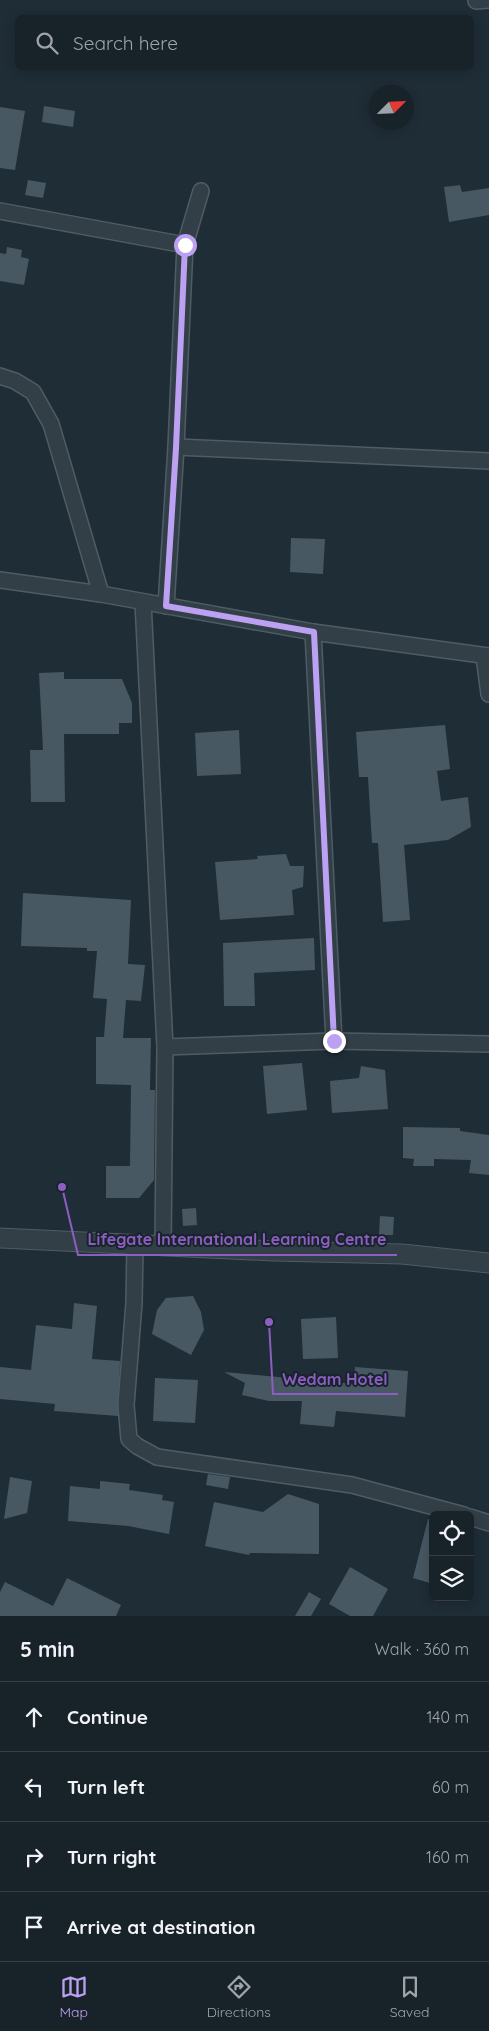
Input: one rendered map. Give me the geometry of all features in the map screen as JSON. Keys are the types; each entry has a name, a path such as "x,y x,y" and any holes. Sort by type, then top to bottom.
{"street":[{"path":"166,606 176,448 185,245 201,191"},
{"path":"0,211 185,245"},
{"path":"0,376 15,381 33,392 51,424 101,594"},
{"path":"176,448 489,461"},
{"path":"0,580 101,594 314,632 486,656 489,694"},
{"path":"143,602 166,1047 163,1246"},
{"path":"314,632 334,1041"},
{"path":"166,1047 334,1041 489,1044"},
{"path":"0,1238 274,1251 402,1254 489,1263"},
{"path":"135,1244 134,1303 126,1405 129,1438 137,1446 157,1457 352,1486 449,1511"},
{"path":"474,1518 489,1523"}],"building":[{"path":"44,106 75,111 73,127 42,122"},
{"path":"0,107 25,111 15,170 0,168"},
{"path":"28,180 46,183 43,198 25,195"},
{"path":"460,185 462,192 489,188 489,215 449,222 444,187"},
{"path":"7,247 22,250 21,257 29,259 24,285 0,281 0,253 6,254"},
{"path":"291,538 325,539 323,574 290,572"},
{"path":"64,672 64,679 122,679 132,703 132,723 119,723 119,734 64,734 65,802 31,802 30,750 43,750 39,673"},
{"path":"445,725 450,769 437,771 441,801 468,797 471,827 448,840 404,845 410,920 383,922 378,843 372,843 368,777 359,777 356,732"},
{"path":"239,730 241,774 197,776 195,733"},
{"path":"286,854 290,866 304,866 303,887 292,890 294,915 220,920 215,862 258,859 257,856"},
{"path":"23,893 131,900 128,964 145,965 141,1001 126,1000 123,1038 151,1038 150,1090 155,1090 154,1180 139,1198 106,1198 106,1166 130,1166 131,1085 96,1084 96,1037 104,1037 107,999 93,998 97,951 87,951 87,948 21,946"},
{"path":"314,938 315,970 254,973 255,1006 224,1006 223,943"},
{"path":"302,1063 307,1110 267,1114 263,1066"},
{"path":"361,1066 385,1070 388,1109 332,1113 330,1081 359,1078"},
{"path":"403,1127 460,1128 460,1131 489,1135 489,1175 469,1173 471,1160 434,1159 434,1166 413,1166 414,1159 403,1158"},
{"path":"196,1208 197,1225 183,1226 182,1209"},
{"path":"380,1216 394,1217 393,1235 379,1235"},
{"path":"193,1296 201,1312 204,1330 191,1355 152,1334 157,1310 166,1298"},
{"path":"74,1303 97,1306 92,1359 120,1361 118,1416 54,1411 55,1404 0,1399 0,1367 31,1370 36,1325 72,1329"},
{"path":"336,1317 338,1358 303,1359 301,1319"},
{"path":"355,1367 408,1371 405,1417 336,1411 334,1427 300,1424 302,1401 269,1401 242,1395 245,1383 224,1372 354,1384"},
{"path":"155,1378 198,1380 195,1423 153,1421"},
{"path":"208,1474 230,1477 228,1489 206,1485"},
{"path":"10,1477 32,1481 27,1513 4,1519"},
{"path":"100,1481 130,1484 129,1490 163,1495 162,1500 174,1502 169,1534 128,1526 68,1521 70,1486 100,1489"},
{"path":"288,1494 319,1504 319,1554 250,1553 249,1555 205,1546 214,1502 263,1512"},
{"path":"428,1519 429,1519 429,1583 413,1578"},
{"path":"350,1567 388,1589 373,1616 350,1616 329,1604"},
{"path":"67,1578 121,1605 116,1616 0,1616 0,1592 5,1582 53,1606"},
{"path":"309,1592 321,1599 311,1616 295,1616"}],"place":[{"name":"Lifegate International Learning Centre","path":"62,1187"},
{"name":"Wedam Hotel","path":"269,1322"}],"route":[{"path":"185,245 176,448 166,606 314,632 334,1041"}]}
